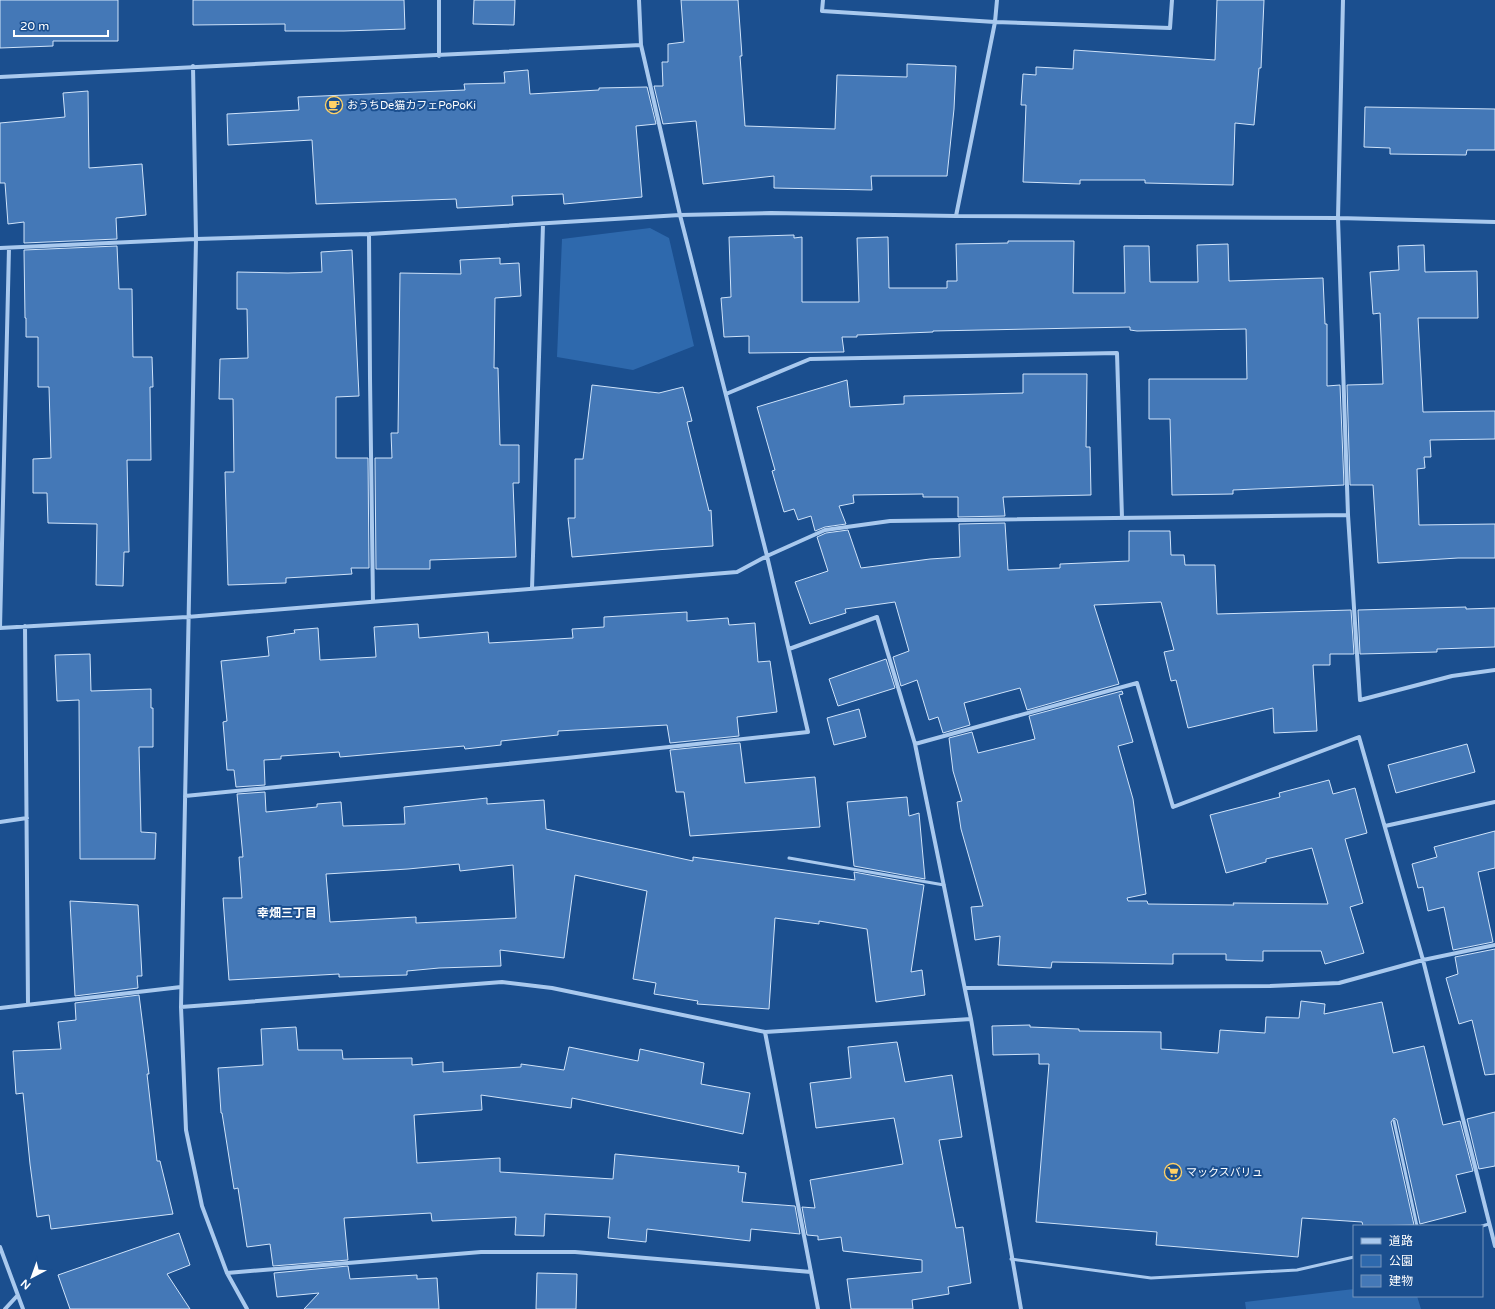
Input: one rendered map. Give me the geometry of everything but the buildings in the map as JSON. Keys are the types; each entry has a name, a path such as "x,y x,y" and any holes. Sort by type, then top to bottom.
{"street":[{"path":"438,56 439,0"},
{"path":"185,796 567,758 808,732 767,556 680,215 641,45 639,0"},
{"path":"823,0 822,11 996,22 1170,28 1172,0"},
{"path":"956,216 996,22 997,0"},
{"path":"1343,0 1338,218 1348,515 1360,700 1452,676 1495,670"},
{"path":"0,77 193,66 438,56 641,45"},
{"path":"193,66 196,239 181,988 186,1130 202,1206 227,1273 247,1309"},
{"path":"0,248 196,239 369,234 680,215 771,213 956,216 1338,218 1495,222"},
{"path":"532,589 543,224"},
{"path":"369,234 373,602"},
{"path":"9,248 0,628 188,617 737,572 767,556 825,530 890,520 1348,515"},
{"path":"726,394 810,359 1117,353 1122,518"},
{"path":"789,649 877,618 915,744 971,1019 1021,1309"},
{"path":"25,626 28,1005"},
{"path":"915,744 1137,683 1173,807 1359,737 1423,960 1495,1247"},
{"path":"1385,826 1495,802"},
{"path":"0,822 27,818"},
{"path":"965,988 1262,986 1339,983 1423,960 1495,945"},
{"path":"181,1006 502,982 552,988 766,1032 971,1019"},
{"path":"0,1008 181,988"},
{"path":"766,1032 818,1309"},
{"path":"0,1246 22,1309"},
{"path":"227,1273 481,1252 575,1252 811,1272"},
{"path":"5,1309 17,1296"}],"lane":[{"path":"789,858 944,885"},
{"path":"1394,1121 1417,1225"},
{"path":"1483,1226 1489,1224"},
{"path":"1012,1259 1151,1278 1297,1270 1353,1257"}],"green space":[{"path":"650,228 669,238 694,346 633,370 557,357 562,239"},
{"path":"1353,1289 1353,1297 1417,1297 1421,1309 1246,1309 1245,1302"}],"place":[{"name":"おうちDe猫カフェPoPoKi","path":"334,105"},
{"name":"マックスバリュ","path":"1173,1172"}],"district":[{"name":"幸畑三丁目","path":"287,913"}]}
